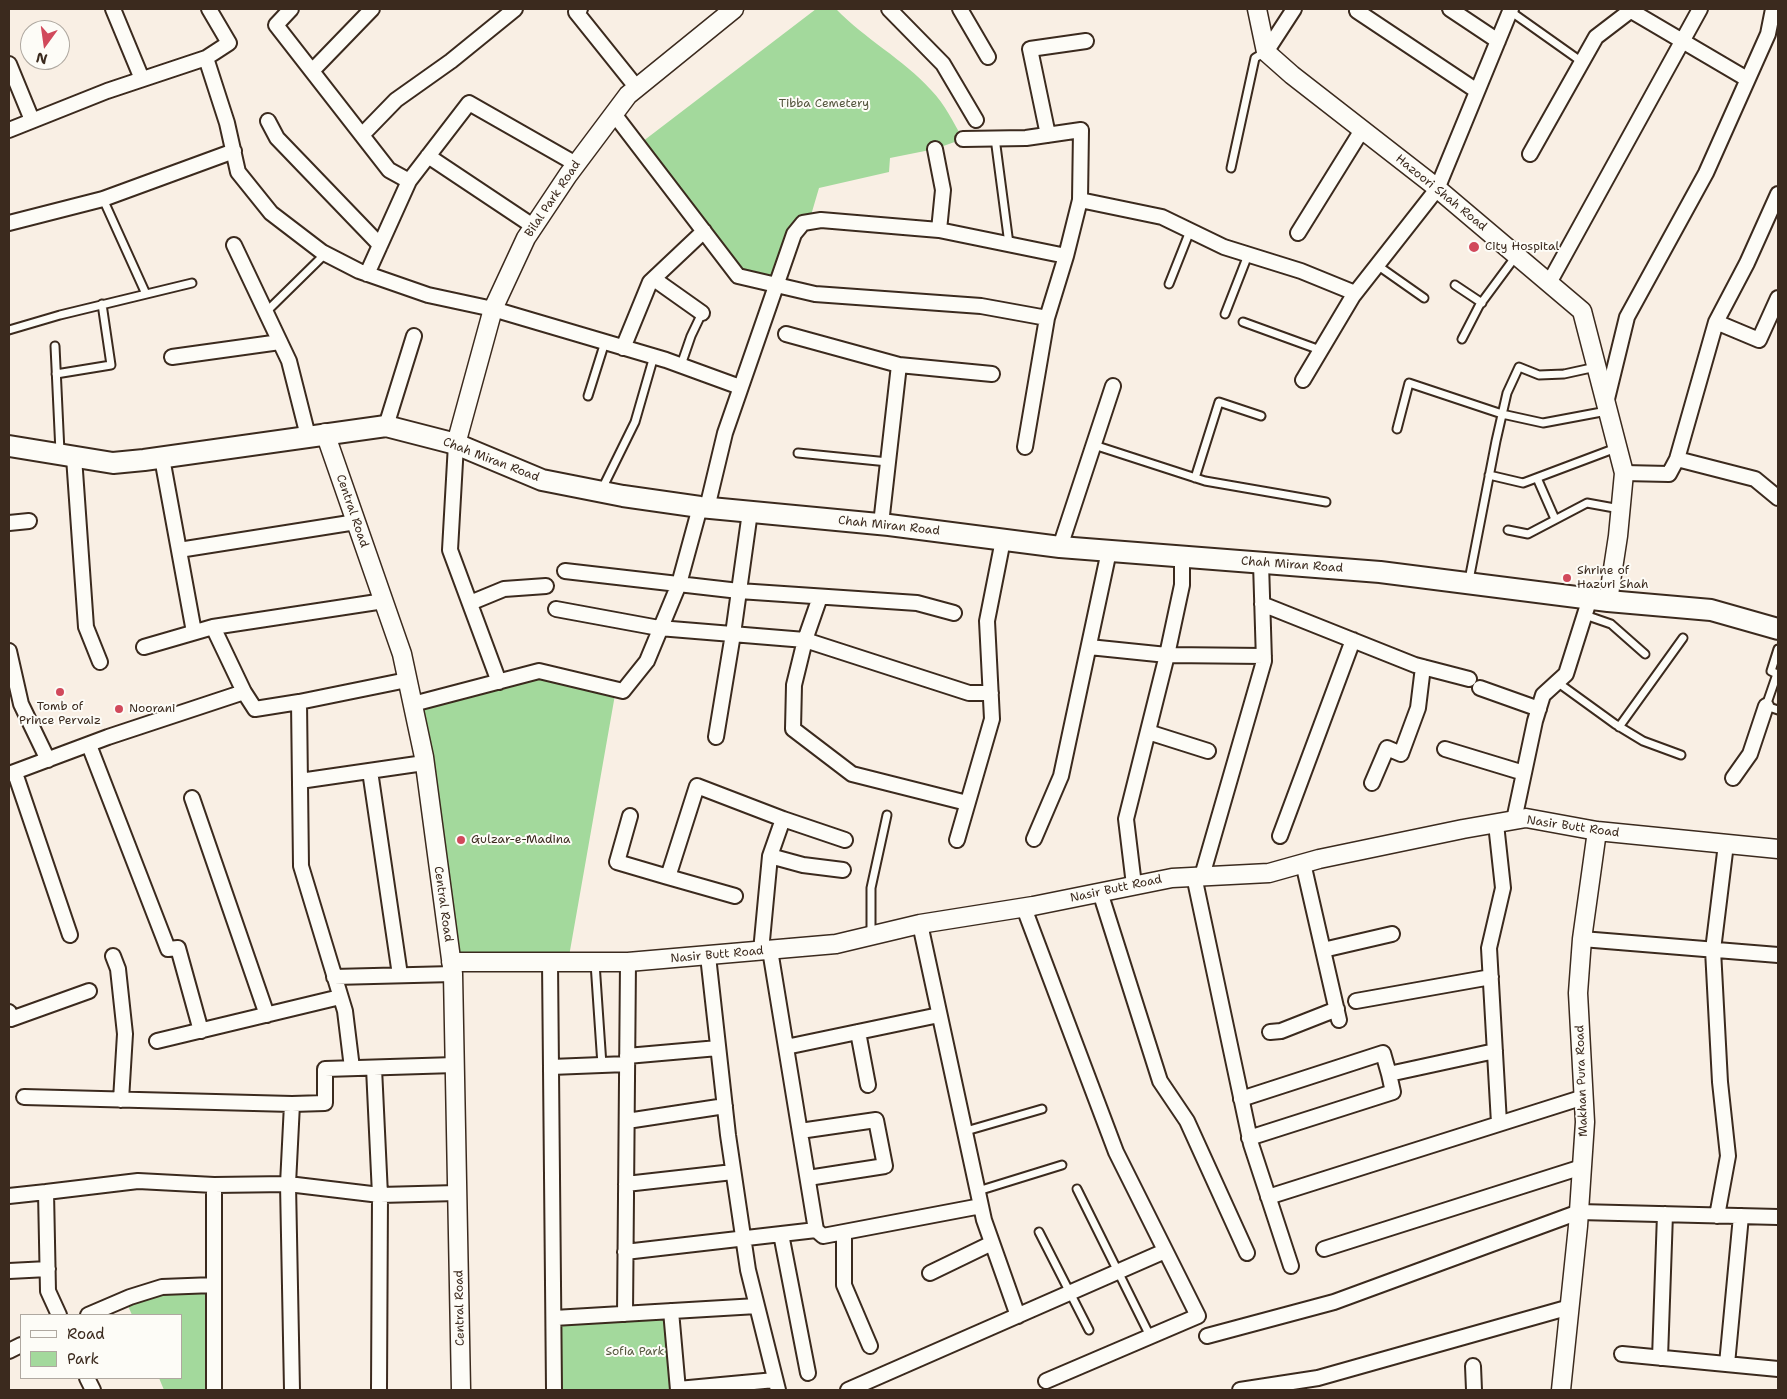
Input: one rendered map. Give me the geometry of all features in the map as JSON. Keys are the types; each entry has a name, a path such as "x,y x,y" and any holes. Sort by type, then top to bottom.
{"main road":[{"name":"Chah Miran Road","path":"9,446 113,463 162,458 316,434 386,426 456,444 542,480 600,492 703,507 880,524 1060,547 1380,572 1469,583 1594,605 1711,610 1778,629"}],"street":[{"path":"113,9 142,79"},
{"path":"9,130 108,91 206,58 229,42 209,9"},
{"path":"291,9 276,25 389,170 408,181"},
{"path":"312,70 372,9"},
{"path":"362,135 396,100 451,61 515,9"},
{"path":"580,9 576,12 637,88"},
{"name":"Bilal Park Road","path":"456,444 493,309 533,226 576,164 628,95 734,9"},
{"path":"889,9 943,64 976,120"},
{"path":"960,9 988,57"},
{"path":"1258,9 1266,52"},
{"path":"1266,52 1294,9"},
{"path":"1450,9 1498,41"},
{"path":"1549,283 1700,9"},
{"path":"1606,409 1627,317 1706,173 1768,34 1773,9"},
{"path":"1302,380 1355,293 1437,189 1510,10"},
{"path":"1530,154 1596,37 1629,10 1747,79"},
{"path":"1357,11 1477,91"},
{"path":"1048,135 1030,49 1086,42"},
{"name":"Hazoori Shah Road","path":"1266,52 1292,76 1437,189 1582,312 1624,473 1620,509 1594,605"},
{"path":"206,58 228,123 238,172 271,213 325,254 367,274 428,295 493,309 654,356 740,387"},
{"path":"9,64 32,120"},
{"path":"367,274 408,181 469,103 576,164"},
{"path":"614,114 738,276 815,294 981,306 1047,318"},
{"path":"268,121 277,138 380,245"},
{"path":"963,139 1026,138 1081,130 1080,200 1066,256 1047,318 1025,446"},
{"path":"1298,233 1362,130"},
{"path":"936,149 943,190 939,230"},
{"path":"9,223 103,199 234,151"},
{"path":"428,156 533,226"},
{"path":"1624,473 1669,474 1678,459 1716,322 1747,263 1777,199"},
{"path":"1080,200 1162,217 1224,247 1301,271 1355,293"},
{"path":"413,704 538,671 624,691 647,661 659,628 679,584 740,387 794,234 803,223 821,220 939,230 1066,256"},
{"path":"624,348 650,282 704,231"},
{"path":"234,245 289,361 316,434"},
{"path":"654,279 702,313"},
{"path":"1716,322 1758,340 1778,298"},
{"path":"786,334 899,365 992,374"},
{"path":"386,426 414,336"},
{"path":"172,357 280,342"},
{"path":"880,524 899,365"},
{"path":"1060,547 1113,386"},
{"name":"Central Road","path":"316,434 356,522 402,654 424,763 452,968 461,1390"},
{"path":"456,444 450,550 499,682"},
{"path":"67,456 86,628 100,662"},
{"path":"162,458 194,632"},
{"path":"1678,459 1755,479 1778,498"},
{"path":"716,737 750,512"},
{"path":"9,523 29,521"},
{"path":"179,550 356,522"},
{"path":"957,840 992,719 987,621 1003,540"},
{"path":"1034,838 1061,776 1109,551"},
{"path":"1134,885 1126,819 1167,655 1182,585 1182,557"},
{"path":"1261,563 1264,661 1198,876 1250,1138 1291,1266"},
{"path":"565,571 739,591 917,603 954,613"},
{"path":"470,603 504,589 546,586"},
{"path":"820,597 805,640 794,685 793,729 852,774 968,803"},
{"path":"144,647 213,627 384,601"},
{"path":"1262,604 1423,667 1539,709"},
{"path":"1514,820 1535,721 1543,695 1566,674 1594,605"},
{"path":"556,609 607,620 659,628 805,640 969,693 990,693"},
{"path":"213,627 244,692 255,709 408,680"},
{"path":"1280,836 1352,640"},
{"path":"1089,647 1167,655 1264,656"},
{"path":"9,651 21,704 48,760"},
{"path":"1372,783 1387,748 1402,754 1418,708 1423,667"},
{"path":"70,936 12,773 244,692"},
{"path":"299,702 301,866 345,1012 352,1068"},
{"path":"1733,778 1750,754 1772,708"},
{"path":"1148,732 1208,751"},
{"path":"89,745 168,949 178,948 201,1031"},
{"path":"1445,749 1524,774"},
{"path":"300,781 424,763"},
{"path":"370,771 400,975"},
{"path":"668,877 696,786 845,840"},
{"path":"192,798 267,1015"},
{"path":"630,816 617,862 735,896"},
{"name":"Nasir Butt Road","path":"452,968 550,962 628,962 836,944 920,924 1024,908 1172,878 1270,873 1303,863 1463,829 1526,818 1597,831 1778,849"},
{"path":"783,819 770,856 765,951 786,1047 816,1230 823,1236 981,1206"},
{"path":"1496,824 1503,888 1489,948 1500,1124"},
{"name":"Makhan Pura Road","path":"1561,1390 1579,1212 1585,1122 1578,993 1582,939 1597,831"},
{"path":"1717,1216 1728,1156 1720,1082 1713,950 1726,844"},
{"path":"770,856 803,865 843,870"},
{"path":"1270,1032 1280,1031 1338,1014 1303,863"},
{"path":"1100,892 1160,1081 1188,1121 1247,1252"},
{"path":"1024,908 1116,1152 1198,1316 1046,1381"},
{"path":"920,924 984,1220 1018,1316"},
{"path":"1323,950 1392,934"},
{"path":"1582,939 1778,955"},
{"path":"113,956 118,969 125,1034 121,1100"},
{"path":"671,1311 678,1390 777,1385 748,1270 733,1172 708,956"},
{"path":"550,962 554,1390"},
{"path":"625,1314 628,962"},
{"path":"334,977 400,975 452,968"},
{"path":"1356,1001 1491,977"},
{"path":"9,1012 11,1019 89,991"},
{"path":"157,1041 340,997"},
{"path":"786,1047 939,1015"},
{"path":"858,1032 868,1086"},
{"path":"551,1067 602,1065 718,1048"},
{"path":"1389,1074 1495,1051"},
{"path":"1241,1099 1383,1054 1394,1092 1250,1138"},
{"path":"24,1097 292,1104 325,1103 325,1069 455,1065"},
{"path":"374,1068 380,1195 379,1390"},
{"path":"1268,1197 1584,1097"},
{"path":"292,1104 288,1184 292,1390"},
{"path":"627,1120 725,1106"},
{"path":"800,1131 876,1120 885,1166 808,1178"},
{"path":"1324,1249 1582,1167"},
{"path":"626,1184 733,1172"},
{"path":"9,1196 138,1181 214,1185 288,1184 380,1195 457,1193"},
{"path":"214,1185 214,1390"},
{"path":"46,1192 48,1291 59,1314"},
{"path":"1207,1336 1334,1302 1579,1212 1778,1217"},
{"path":"1660,1358 1665,1214"},
{"path":"1727,1364 1741,1216"},
{"path":"625,1252 816,1230"},
{"path":"844,1232 844,1285 870,1346"},
{"path":"781,1234 808,1373"},
{"path":"930,1273 992,1243"},
{"path":"848,1390 1165,1251"},
{"path":"9,1271 48,1269"},
{"path":"90,1314 130,1297 162,1287 214,1285"},
{"path":"554,1318 757,1306"},
{"path":"1240,1390 1318,1378 1570,1307"},
{"path":"1622,1354 1778,1369"},
{"path":"1473,1366 1474,1390"}],"lane":[{"path":"1510,10 1582,62"},
{"path":"1231,168 1255,58 1266,52"},
{"path":"995,138 1009,245"},
{"path":"103,199 146,294"},
{"path":"1169,284 1190,231"},
{"path":"266,312 325,254"},
{"path":"1225,314 1248,255"},
{"path":"1462,339 1482,303 1516,256"},
{"path":"1377,265 1424,298"},
{"path":"9,330 102,304 192,283"},
{"path":"1455,285 1482,303"},
{"path":"56,374 111,365 102,304"},
{"path":"681,366 691,336 702,313"},
{"path":"1243,322 1320,350"},
{"path":"588,396 605,342"},
{"path":"55,346 56,374 67,456"},
{"path":"600,492 635,422 654,356"},
{"path":"1469,583 1502,414 1507,393 1519,367 1539,374 1564,374 1596,366"},
{"path":"1397,429 1409,383 1502,414 1543,423 1606,409"},
{"path":"1195,478 1219,402 1262,416"},
{"path":"1094,445 1195,478 1326,502"},
{"path":"1489,475 1524,484 1617,448"},
{"path":"798,453 888,462"},
{"path":"1537,478 1556,519"},
{"path":"1508,530 1528,534 1587,503 1620,509"},
{"path":"1594,605 1611,624 1645,654"},
{"path":"1619,727 1683,638"},
{"path":"1772,708 1777,674 1771,671 1778,649"},
{"path":"1557,682 1619,727 1643,741 1681,755"},
{"path":"871,936 871,888 887,815"},
{"path":"595,962 602,1065"},
{"path":"966,1131 1042,1109"},
{"path":"978,1191 1062,1165"},
{"path":"1076,1189 1150,1336"},
{"path":"1038,1232 1089,1330"}],"green space":[{"name":"Tibba Cemetery","path":"816,9 836,9 859,30 908,68 936,95 963,139 935,149 890,158 889,172 819,188 809,222 803,223 776,285 738,276 638,145"},
{"path":"539,671 616,689 568,962 451,962 413,704"},
{"path":"214,1285 214,1390 164,1390 159,1379 182,1379 182,1314 132,1314 125,1299"},
{"name":"Sofia Park","path":"671,1311 678,1390 554,1390 554,1318"}],"place":[{"name":"City Hospital","path":"1474,247"},
{"name":"Shrine of Hazuri Shah","path":"1567,578"},
{"name":"Tomb of Prince Pervaiz","path":"60,692"},
{"name":"Noorani","path":"119,709"},
{"name":"Gulzar-e-Madina","path":"461,840"}]}
